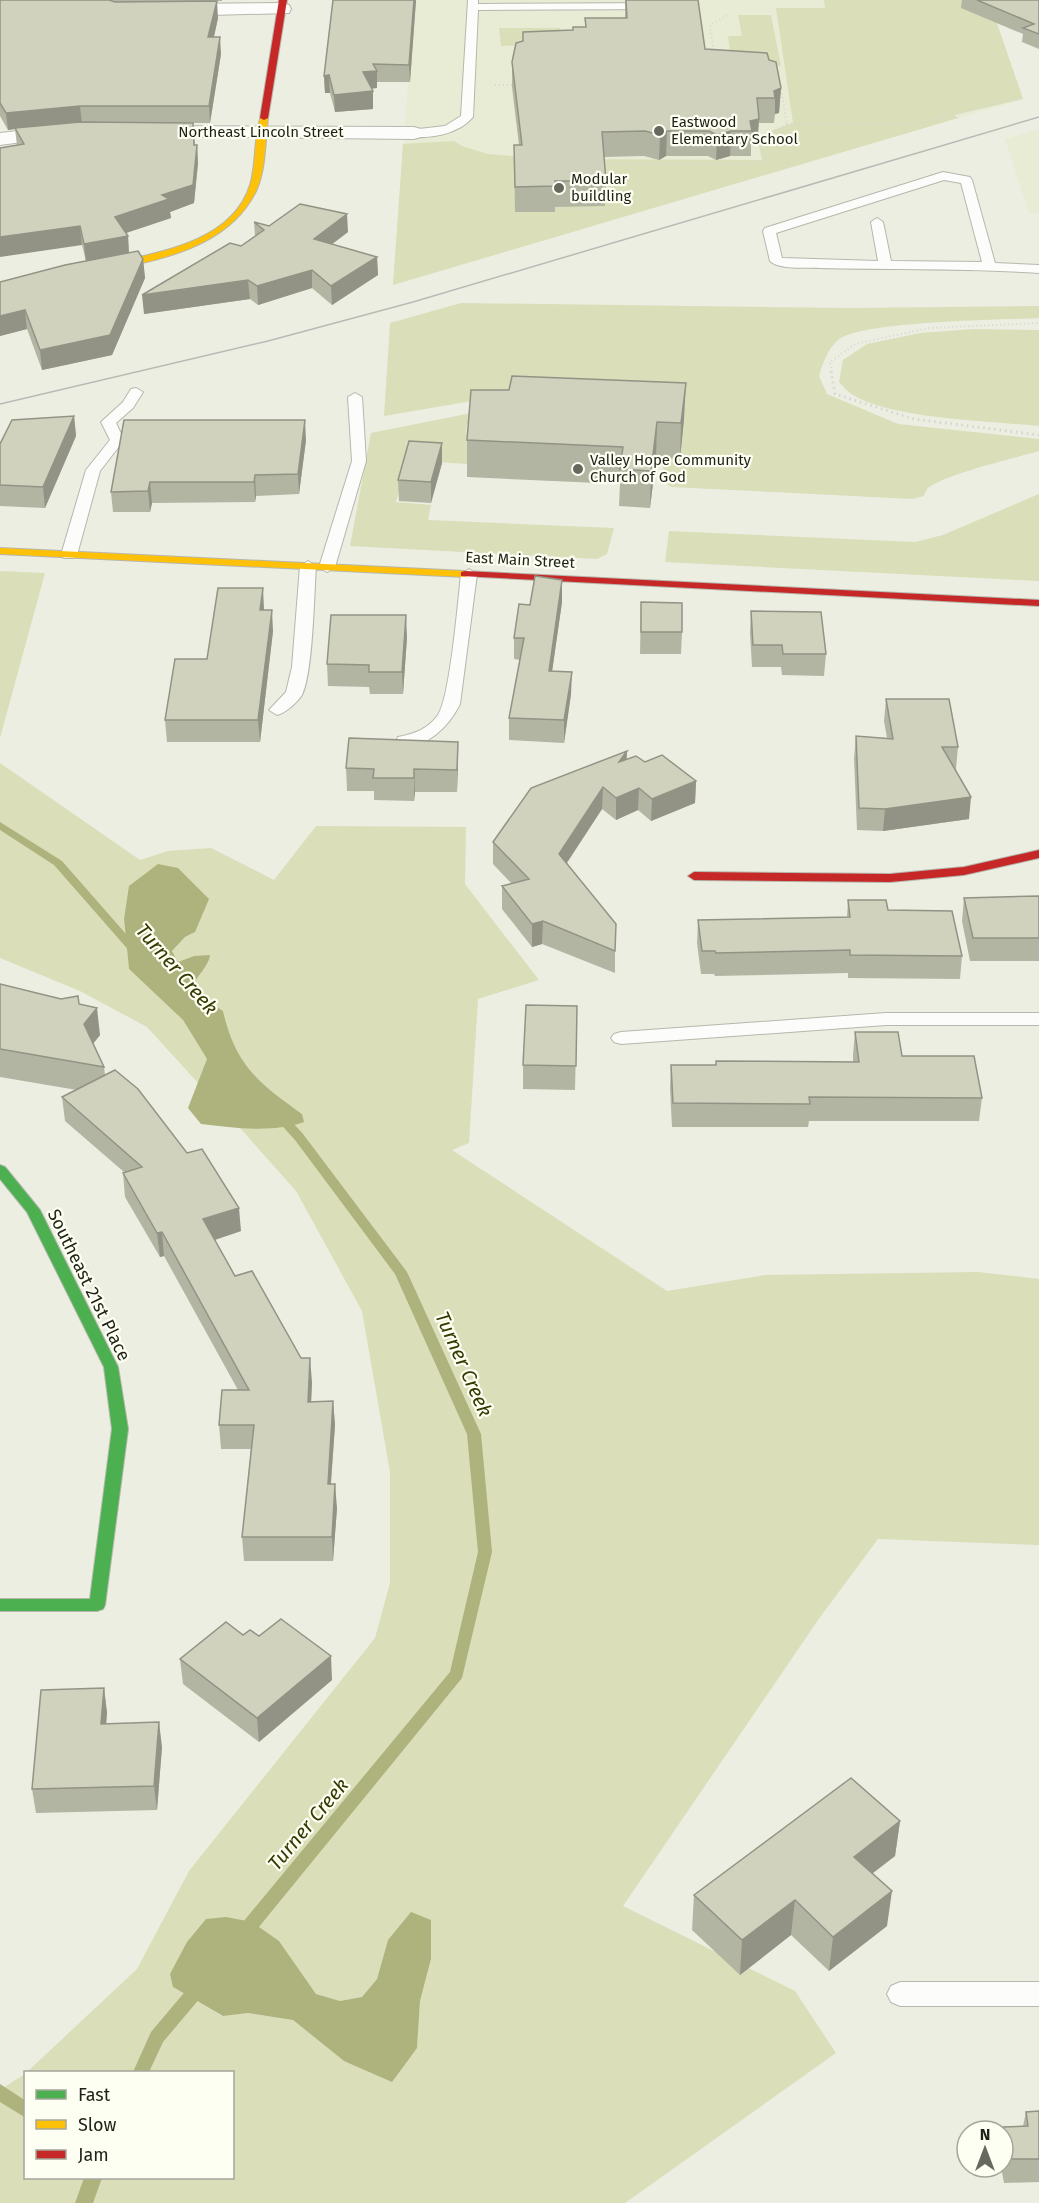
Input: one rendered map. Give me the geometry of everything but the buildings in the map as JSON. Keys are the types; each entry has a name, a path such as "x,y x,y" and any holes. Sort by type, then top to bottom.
{"street":[{"path":"81,271 127,264 170,253 211,234 237,213 253,190 282,4 153,10"},
{"path":"0,139 82,132"},
{"name":"Northeast Lincoln Street","path":"130,132 414,133"},
{"name":"East Main Street","path":"0,551 1039,603"},
{"path":"694,876 890,878 964,871 1039,854"},
{"name":"Southeast 21st Place","path":"0,1170 33,1210 111,1366 120,1429 97,1605 0,1605"}],"lane":[{"path":"414,133 452,127 460,124 467,117 473,3 670,6 680,5 687,0"},
{"path":"990,267 966,180 943,177 769,231 776,261 806,264 1039,269"},
{"path":"878,222 885,265"},
{"path":"69,555 93,470 117,440 108,422 128,405 136,392"},
{"path":"327,567 359,461 355,397"},
{"path":"277,710 294,694 300,667 308,566"},
{"path":"404,741 423,736 444,721 452,704 470,574"},
{"path":"621,1038 886,1019 1039,1019"},
{"path":"900,1994 1039,1994"}],"path":[{"path":"715,59 711,26 728,15"},
{"path":"779,81 787,124"},
{"path":"494,86 515,85"},
{"path":"604,163 758,163 766,160 762,138 787,124 919,124 1016,99"},
{"path":"569,209 610,209 603,154"},
{"path":"1039,323 929,328 855,344 830,362 835,394 914,419 1039,435"}],"shaded area":[{"name":"Eastwood Elementary School","path":"414,0 989,0 1023,99 393,285"},
{"path":"824,0 989,0 1023,99 954,115 958,118 393,285 403,144 454,141 462,146 488,154 549,159 762,160 757,136 793,123 776,8 825,8"},
{"path":"738,15 771,15 781,66 732,66 728,36 742,36"},
{"path":"499,28 560,28 561,43 501,46"},
{"path":"1039,129 1039,214 1029,214 1005,139"},
{"path":"461,303 849,308 1039,306 1039,318 902,325 851,334 838,340 831,348 819,376 827,394 898,424 1039,439 1039,451 948,478 928,488 924,496 913,499 671,487 662,480 664,459 559,386 384,416 390,323"},
{"path":"974,329 1039,330 1039,426 943,418 892,409 853,395 839,382 843,360 867,344 920,333"},
{"path":"511,405 505,425 467,424 466,434 504,435 496,466 408,460 396,502 431,505 428,520 614,528 607,554 597,559 350,546 371,433"},
{"path":"1039,494 1039,581 665,562 669,531 915,542 943,535"},
{"path":"0,571 45,573 0,738"},
{"path":"0,763 140,860 168,851 211,848 274,880 316,826 466,827 465,884 539,980 478,999 469,1143 452,1150 667,1291 765,1275 978,1272 1039,1279 1039,1545 878,1539 818,1620 623,1906 795,1991 836,2053 625,2203 0,2203 0,2090 24,2075 24,2179 234,2179 234,2071 28,2071 137,1969 189,1871 375,1638 390,1583 390,1472 362,1311 296,1191 240,1128 289,1127 302,1114 261,1082 251,1071 235,1046 223,1011 195,992 193,986 197,974 209,962 194,956 178,962 172,951 185,937 195,932 124,919 129,969 183,1020 207,1059 199,1084 147,1027 80,991 0,958","holes":["388,1940 431,1959 420,2001 417,2048 344,2061 293,2020 248,2013 222,2016 173,1987 279,1941 316,1994 340,2001 362,1997 377,1979"]}],"water":[{"path":"158,864 178,868 209,899 195,932 185,937 172,951 178,962 194,956 210,955 193,986 195,992 223,1011 228,1030 242,1059 261,1082 302,1114 304,1122 266,1129 201,1124 188,1108 207,1059 183,1020 129,969 124,919 129,886"},
{"path":"411,1912 431,1920 431,1959 420,2001 417,2048 392,2082 344,2061 293,2020 248,2013 223,2016 173,1987 170,1974 187,1942 206,1919 226,1917 252,1922 279,1941 316,1994 340,2001 362,1997 377,1979 388,1940"}],"waterway":[{"name":"Turner Creek","path":"0,825 58,863 136,952"},
{"name":"Turner Creek","path":"244,1933 457,1674 485,1552 474,1434 401,1272 299,1137 280,1116"},
{"name":"Turner Creek","path":"141,2071 157,2037 200,1986"},
{"path":"0,2092 24,2110"},
{"name":"Turner Creek","path":"84,2203 93,2179"}],"tram line":[{"path":"0,404 268,341 413,302 1039,117"}],"traffic: fast":[{"path":"0,1170 33,1210 111,1367 120,1429 97,1605 0,1605"}],"traffic: slow":[{"path":"100,268 143,260 186,247 207,238 225,225 240,210 252,191 258,166 264,118"},
{"path":"0,551 465,574"}],"traffic: jam":[{"path":"264,118 283,0"},
{"path":"465,574 1039,603"},
{"path":"694,876 890,878 964,871 1039,854"}],"place":[{"name":"Eastwood Elementary School","path":"659,131"},
{"name":"Modular buildling","path":"559,188"},
{"name":"Valley Hope Community Church of God","path":"578,469"}]}
